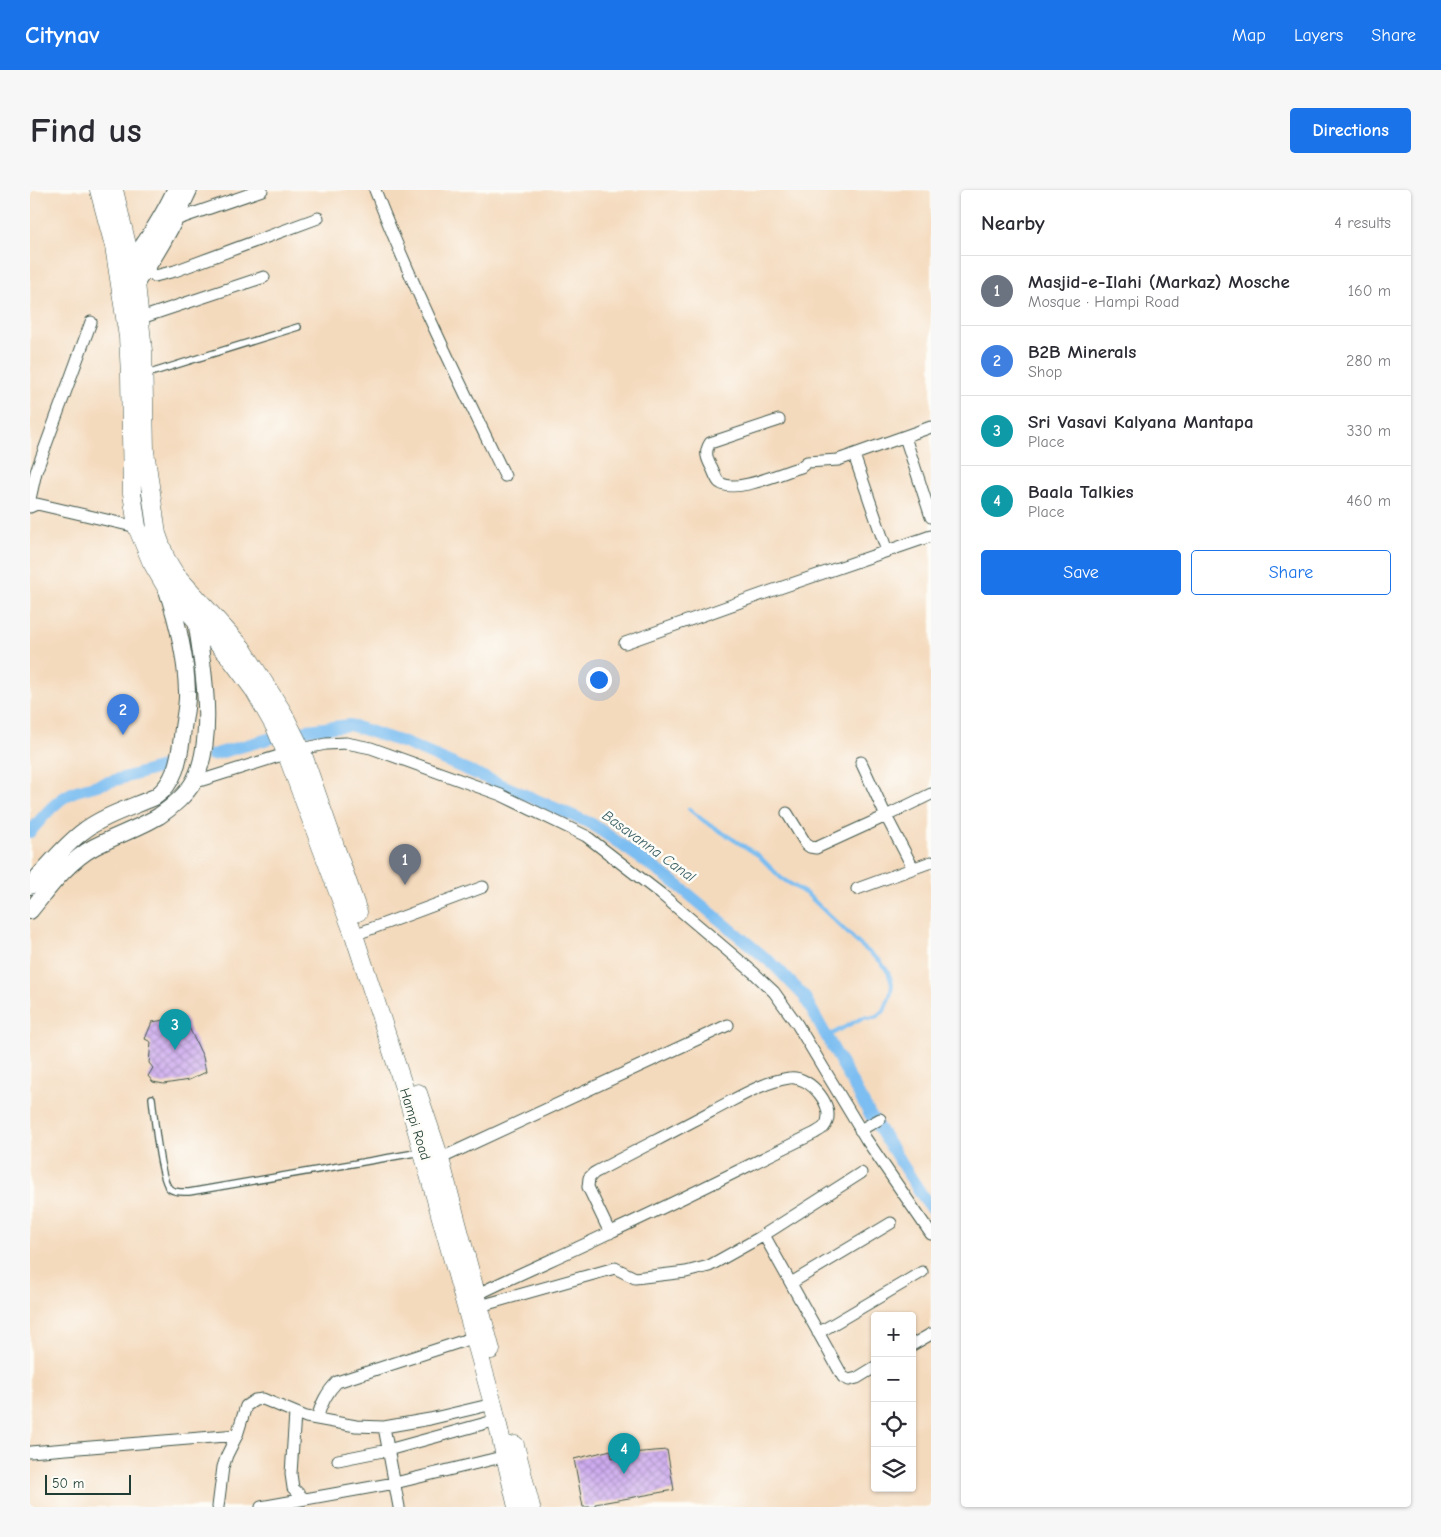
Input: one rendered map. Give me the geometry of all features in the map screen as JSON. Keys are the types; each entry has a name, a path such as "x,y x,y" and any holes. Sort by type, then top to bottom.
{"main road":[{"path":"99,190 114,246 123,298 130,375 132,493 137,528 151,561 166,587 228,656 281,725"},
{"path":"114,190 137,272 141,318 145,451 157,534 166,559 185,587 242,648 281,725"},
{"path":"137,272 146,243 164,214 175,190"},
{"path":"123,298 137,272 175,220 189,190"},
{"path":"119,278 137,272"},
{"path":"30,886 63,849 82,832 102,820 155,797 170,782 177,766 187,693 177,622 166,587"},
{"path":"30,911 51,885 73,863 92,848 159,816 178,800 193,783 203,755 206,719 204,679 196,620"},
{"name":"Hampi Road","path":"281,725 292,749 360,933 409,1103 430,1158 474,1300 475,1337 506,1456 517,1507"},
{"path":"474,1300 531,1507"}],"street":[{"path":"175,220 262,190"},
{"path":"375,190 396,245 430,321 505,476"},
{"path":"137,272 155,276 175,271 318,218"},
{"path":"141,318 264,277"},
{"path":"30,499 36,472 91,322"},
{"path":"779,420 710,443 706,449 707,459 718,481 728,486 741,486 807,462 838,460 931,427"},
{"path":"905,437 931,517"},
{"path":"854,455 887,551"},
{"path":"30,506 36,504 137,528"},
{"path":"625,643 931,536"},
{"path":"193,783 292,749 346,743 371,748 501,795 586,836 661,894 774,992 797,1024 931,1234"},
{"path":"861,762 913,868"},
{"path":"787,812 806,844 812,848 931,794"},
{"path":"857,888 931,862"},
{"path":"360,933 483,887"},
{"path":"430,1158 728,1025"},
{"path":"474,1300 820,1130 828,1118 827,1107 809,1082 790,1077 765,1085 594,1173 589,1178 588,1187 610,1233"},
{"path":"863,1128 880,1119"},
{"path":"474,1300 615,1268 635,1278 709,1266 861,1173"},
{"path":"791,1283 891,1223"},
{"path":"764,1234 843,1377 849,1380 871,1369"},
{"path":"818,1333 922,1272"},
{"path":"916,1343 931,1334"},
{"path":"317,1419 321,1403 329,1389 337,1382 475,1337"},
{"path":"218,1507 223,1467 237,1435 246,1406 255,1400 263,1399 296,1413 356,1426 384,1427 430,1419 495,1412"},
{"path":"338,1460 388,1450 495,1412"},
{"path":"296,1413 291,1474 292,1488 304,1499"},
{"path":"384,1427 398,1507"},
{"path":"30,1452 237,1435"},
{"path":"261,1507 395,1483 506,1456"}],"lane":[{"path":"143,375 298,327"},
{"path":"152,1098 163,1175 170,1189 178,1192 430,1158"}],"building":[{"path":"184,1017 203,1057 206,1072 189,1080 164,1084 153,1082 148,1076 153,1068 149,1063 151,1042 145,1039 152,1022"},
{"path":"611,1450 612,1458 630,1453 667,1450 674,1490 595,1504 595,1507 583,1507 574,1459"}],"waterway":[{"name":"Basavanna Canal","path":"212,755 307,730 350,725 405,743 592,824 674,882 775,966 804,996 869,1113 931,1209"},
{"name":"Basavanna Canal","path":"30,832 51,808 69,794 166,766"},
{"path":"689,809 704,821 758,855 781,878 808,895 859,944 880,961 888,972 892,983 891,993 884,1011 877,1016 864,1017 826,1037"}],"place":[{"name":"B2B Minerals","path":"123,735"},
{"name":"Masjid-e-Ilahi (Markaz) Mosche","path":"405,885"},
{"name":"Sri Vasavi Kalyana Mantapa","path":"175,1050"},
{"name":"Baala Talkies","path":"624,1474"}]}
